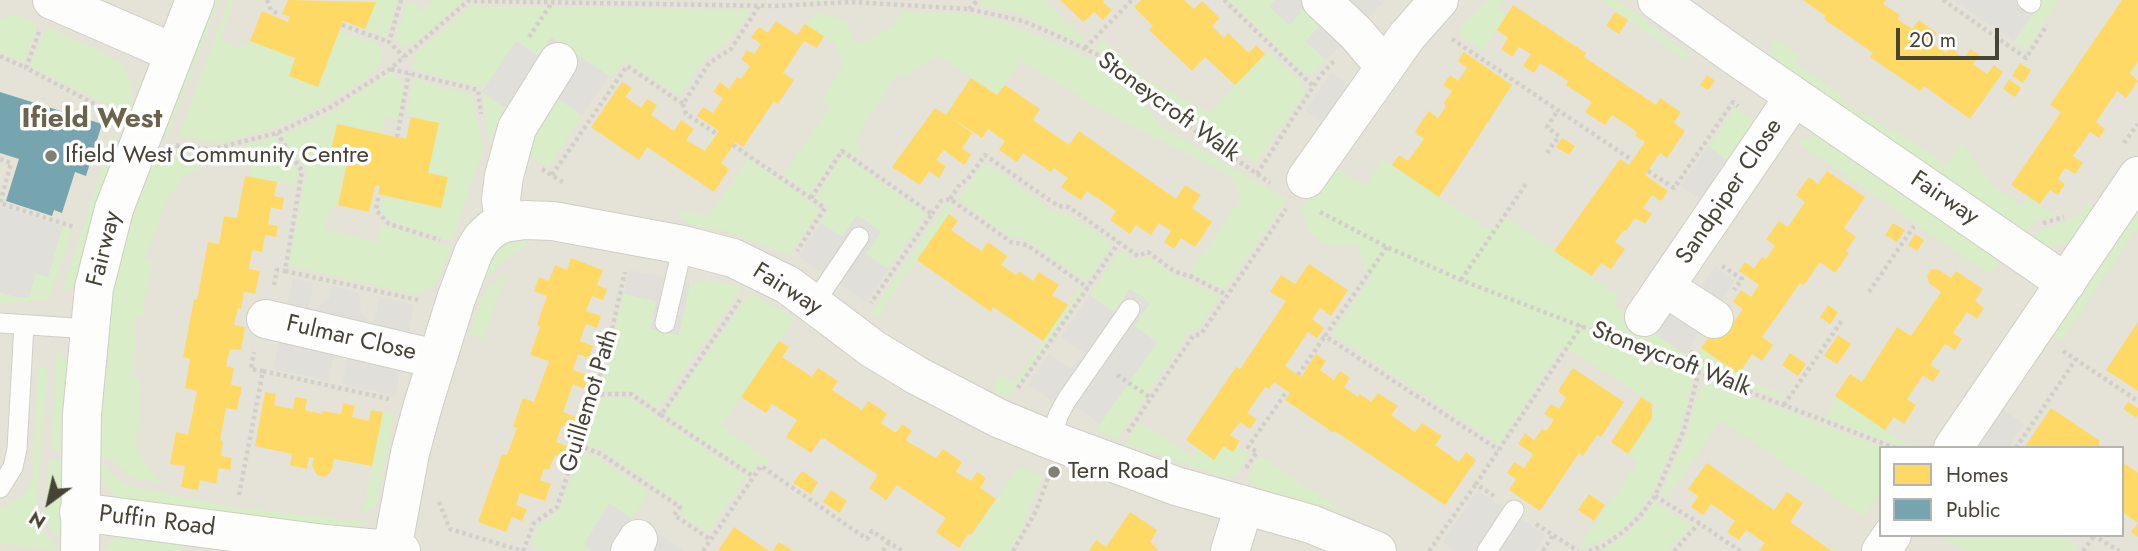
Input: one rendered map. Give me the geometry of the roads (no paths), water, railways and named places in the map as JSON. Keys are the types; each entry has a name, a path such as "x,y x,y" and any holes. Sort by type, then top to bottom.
{"street":[{"name":"Fairway","path":"80,551 82,414 94,288 103,244 195,0"},
{"path":"1321,0 1356,33 1385,67"},
{"name":"Fairway","path":"1657,0 2066,283"},
{"path":"47,11 174,53"},
{"path":"1298,194 1407,36 1443,18"},
{"path":"523,222 501,199 504,176 517,128 558,62"},
{"name":"Sandpiper Close","path":"1714,319 1644,324 1794,97"},
{"path":"1954,446 2066,283 2129,163"},
{"name":"Fairway","path":"523,222 553,221 683,245 733,258 788,285 883,355 998,418 1051,456 1108,462 1176,486 1311,524 1377,551"},
{"path":"397,550 410,453 436,359 474,251 482,238 493,228 523,222"},
{"name":"Fulmar Close","path":"266,319 436,359"},
{"path":"1230,551 1239,504"},
{"name":"Puffin Road","path":"79,512 325,544 397,550"}],"lane":[{"path":"814,305 859,237"},
{"path":"665,323 683,245"},
{"path":"1051,456 1058,416 1130,309"},
{"path":"0,323 89,329"},
{"path":"0,488 13,467 17,449 24,325"},
{"path":"1487,551 1514,510"}],"place":[{"name":"Ifield West Community Centre","path":"51,156"},
{"name":"Tern Road","path":"1054,472"}],"district":[{"name":"Ifield West","path":"92,120"}]}
